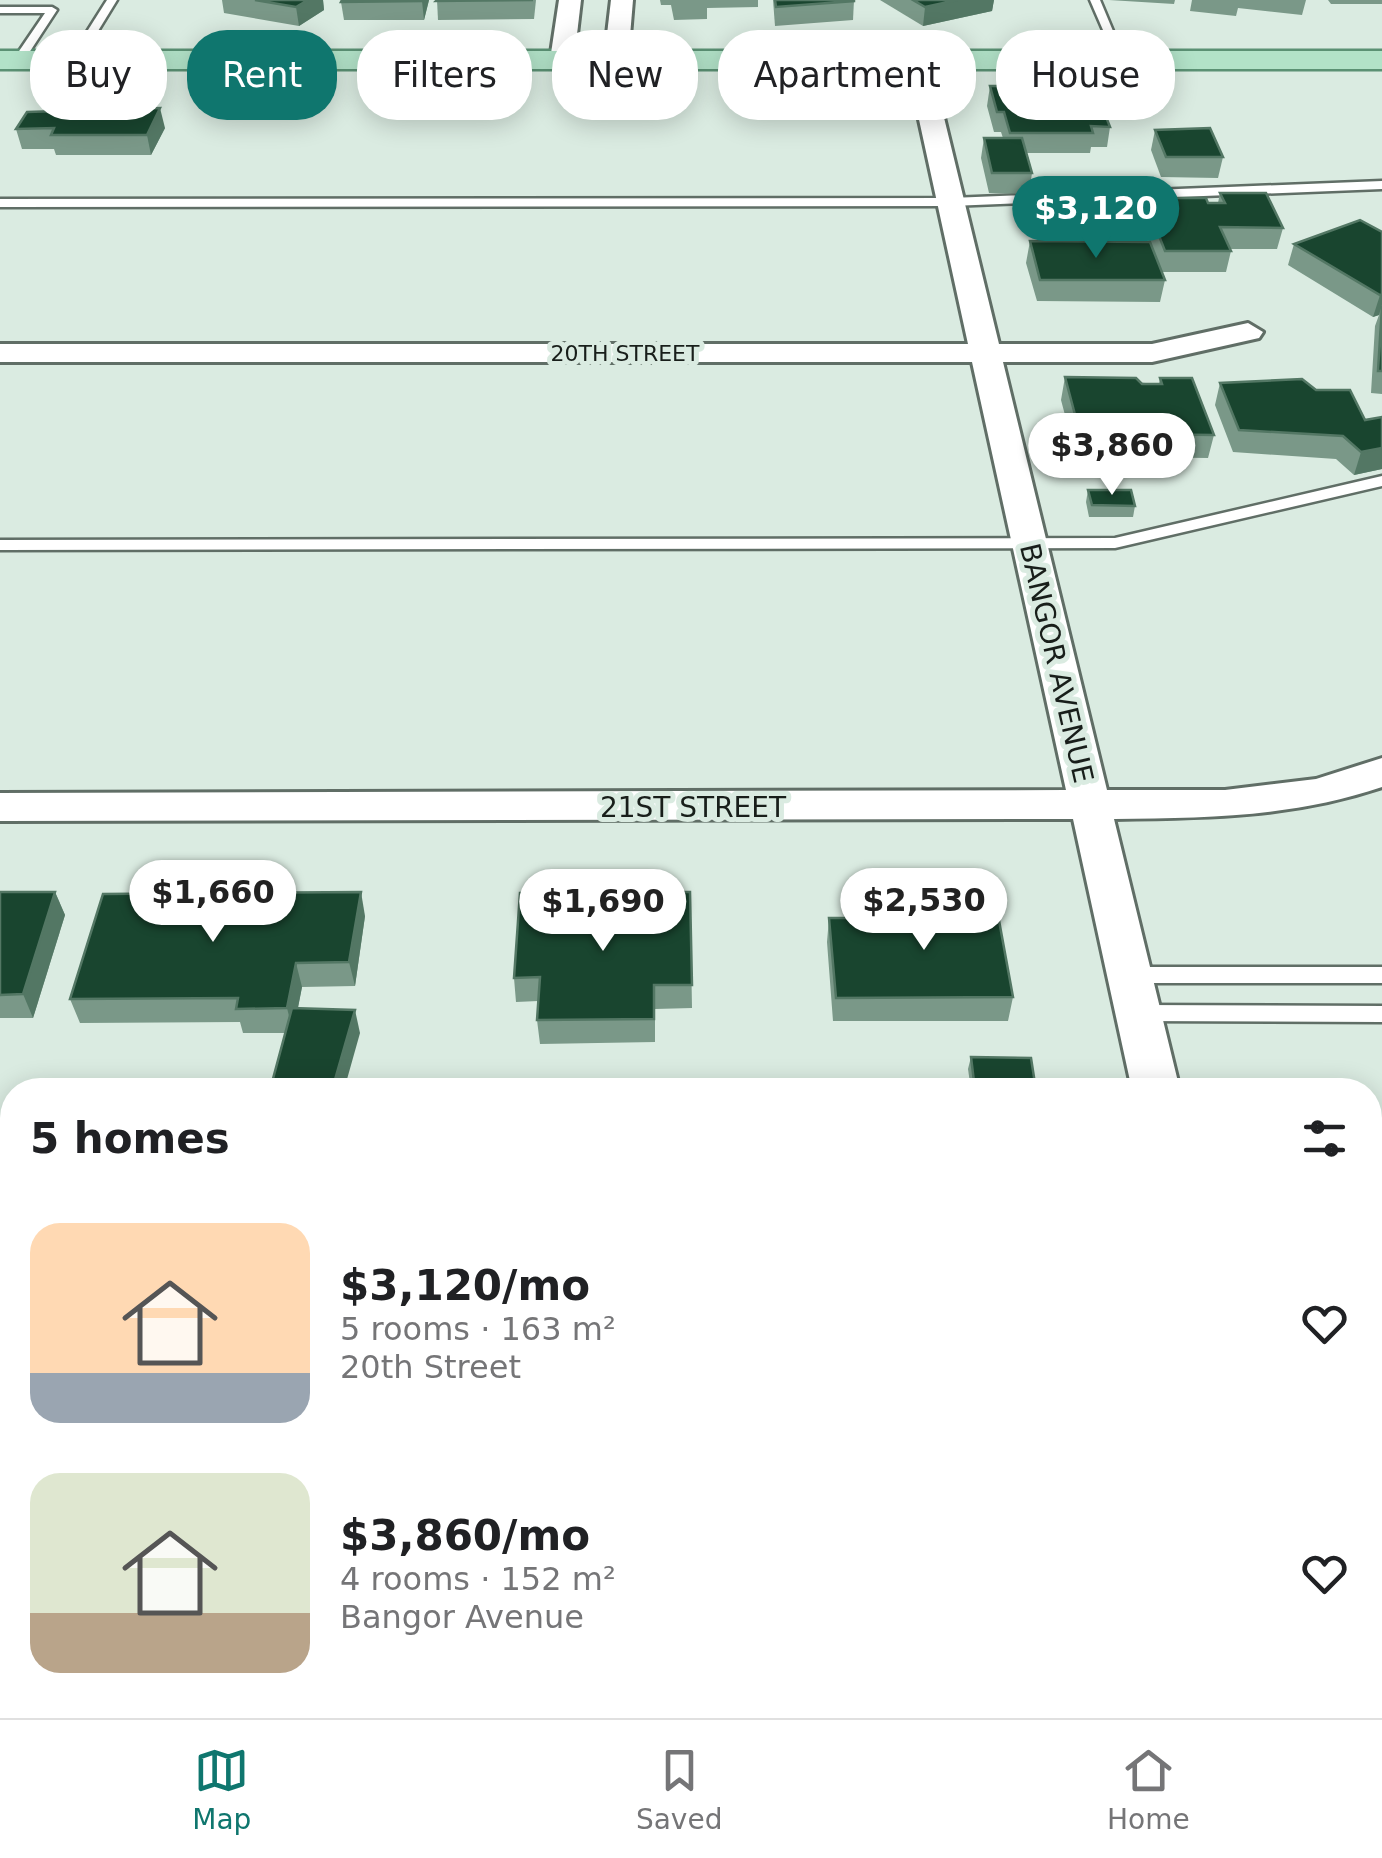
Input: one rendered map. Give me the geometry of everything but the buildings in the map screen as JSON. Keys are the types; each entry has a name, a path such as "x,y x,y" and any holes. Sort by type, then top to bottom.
{"main road":[{"path":"167,60 552,60"},
{"path":"1175,60 1382,60"}],"street":[{"path":"566,30 570,0"},
{"path":"619,30 622,0"},
{"name":"BANGOR AVENUE","path":"932,120 1153,1078"},
{"name":"20TH STREET","path":"0,353 1152,353 1248,332"},
{"name":"21ST STREET","path":"0,808 1090,806 1244,802 1319,793 1382,772"}],"lane":[{"path":"93,30 112,0"},
{"path":"1095,0 1108,30"},
{"path":"0,10 52,10 9,60"},
{"path":"0,203 951,202 1382,185"},
{"path":"0,545 1115,544 1382,481"},
{"path":"1129,974 1382,974"},
{"path":"1138,1013 1382,1014"}]}
